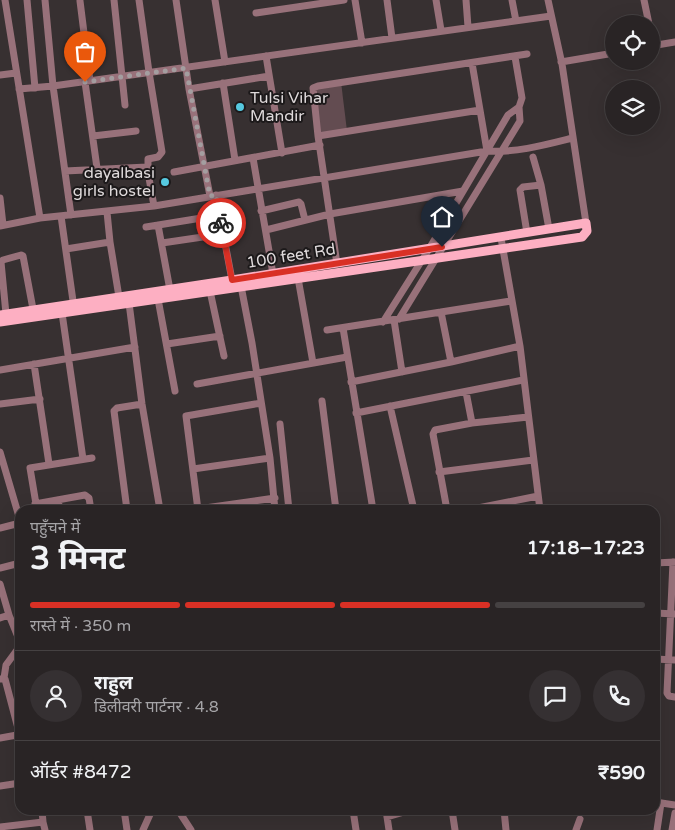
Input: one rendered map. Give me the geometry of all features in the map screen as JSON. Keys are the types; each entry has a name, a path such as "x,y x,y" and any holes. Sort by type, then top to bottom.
{"main road":[{"name":"100 feet Rd","path":"3,314 33,309 74,308 119,297 429,250 586,223"},
{"path":"0,322 62,313 74,308 158,299 582,237 587,231 586,223"}],"street":[{"path":"5,0 4,16 19,89 40,218"},
{"path":"26,0 35,88"},
{"path":"45,0 53,86 72,215"},
{"path":"114,0 125,105"},
{"path":"140,0 162,152 158,157 148,159 154,206"},
{"path":"176,0 189,89 205,167 220,215 232,280"},
{"path":"222,0 216,3 225,62"},
{"path":"256,13 344,0"},
{"path":"356,0 362,42"},
{"path":"386,0 392,38"},
{"path":"436,0 441,30"},
{"path":"466,0 468,27"},
{"path":"512,0 516,21"},
{"path":"548,0 561,62 586,223"},
{"path":"646,0 648,15"},
{"path":"80,1 92,136 97,168"},
{"path":"19,89 87,82 441,30 551,16"},
{"path":"660,45 675,42"},
{"path":"337,264 318,136 313,88 527,54"},
{"path":"561,62 605,55"},
{"path":"266,56 282,153"},
{"path":"402,372 396,320 520,120 519,107 522,98 515,57"},
{"path":"472,63 487,151"},
{"path":"0,75 16,73"},
{"path":"189,89 269,76"},
{"path":"222,83 235,160"},
{"path":"383,322 429,250 508,115 519,107"},
{"path":"318,136 480,110"},
{"path":"92,136 136,131"},
{"path":"0,198 1,225 40,218 154,206 324,176 487,151 501,152 530,148 573,138"},
{"path":"174,172 320,146"},
{"path":"533,157 541,185 549,229"},
{"path":"253,158 273,274"},
{"path":"65,171 148,167"},
{"path":"527,233 520,190 523,187 541,185"},
{"path":"266,230 330,214 463,191"},
{"path":"261,211 299,202 305,220"},
{"path":"107,212 119,297"},
{"path":"146,227 220,215"},
{"path":"61,216 74,308"},
{"path":"158,225 170,290"},
{"path":"162,243 223,234"},
{"path":"501,238 520,346 539,505"},
{"path":"66,249 110,242"},
{"path":"3,314 1,262 21,255 23,256 33,309"},
{"path":"298,278 313,363"},
{"path":"241,286 257,373 275,505"},
{"path":"210,291 224,356"},
{"path":"158,299 175,391"},
{"path":"327,330 511,301"},
{"path":"129,303 142,404 159,505"},
{"path":"441,312 451,362"},
{"path":"62,313 83,459"},
{"path":"343,328 372,505"},
{"path":"167,344 220,336"},
{"path":"351,382 520,346"},
{"path":"0,370 135,347"},
{"path":"197,384 347,357"},
{"path":"34,364 49,464"},
{"path":"356,413 523,380"},
{"path":"466,392 472,423"},
{"path":"0,404 40,399"},
{"path":"322,401 335,505"},
{"path":"198,505 186,416 261,403"},
{"path":"126,505 114,412 117,408 142,404"},
{"path":"390,406 413,505"},
{"path":"446,505 433,432 439,428 528,417"},
{"path":"280,424 288,505"},
{"path":"0,454 15,505"},
{"path":"36,505 30,468 92,458"},
{"path":"193,469 270,458"},
{"path":"439,472 533,460"},
{"path":"42,505 84,495 88,498 90,505"},
{"path":"493,505 538,496"},
{"path":"226,505 275,498"},
{"path":"58,500 59,505"},
{"path":"0,528 15,523"},
{"path":"660,563 674,562 672,660 667,693 669,696 675,697"},
{"path":"0,568 15,564"},
{"path":"0,588 15,631"},
{"path":"660,613 673,614"},
{"path":"0,618 9,615"},
{"path":"15,652 6,665 2,679 15,717"},
{"path":"0,738 15,736"},
{"path":"0,786 15,783"},
{"path":"660,802 675,805"},
{"path":"672,830 675,813"},
{"path":"42,815 45,830"},
{"path":"88,815 90,830"},
{"path":"125,815 127,830"},
{"path":"143,830 150,815"},
{"path":"181,815 191,830"},
{"path":"354,815 356,830"},
{"path":"387,815 389,830"},
{"path":"453,815 455,830"},
{"path":"504,815 506,830"},
{"path":"657,830 658,815"},
{"path":"576,830 580,819"},
{"path":"0,827 17,828 43,822"},
{"path":"147,822 151,830"}],"shaded area":[{"path":"341,82 347,131 318,136 313,88"}],"way so far":[{"path":"85,82 186,68 210,196 216,195 221,223"}],"place":[{"name":"Tulsi Vihar Mandir","path":"240,107"},
{"name":"dayalbasi girls hostel","path":"165,182"}],"route":[{"path":"221,223 232,280 442,247"}]}
